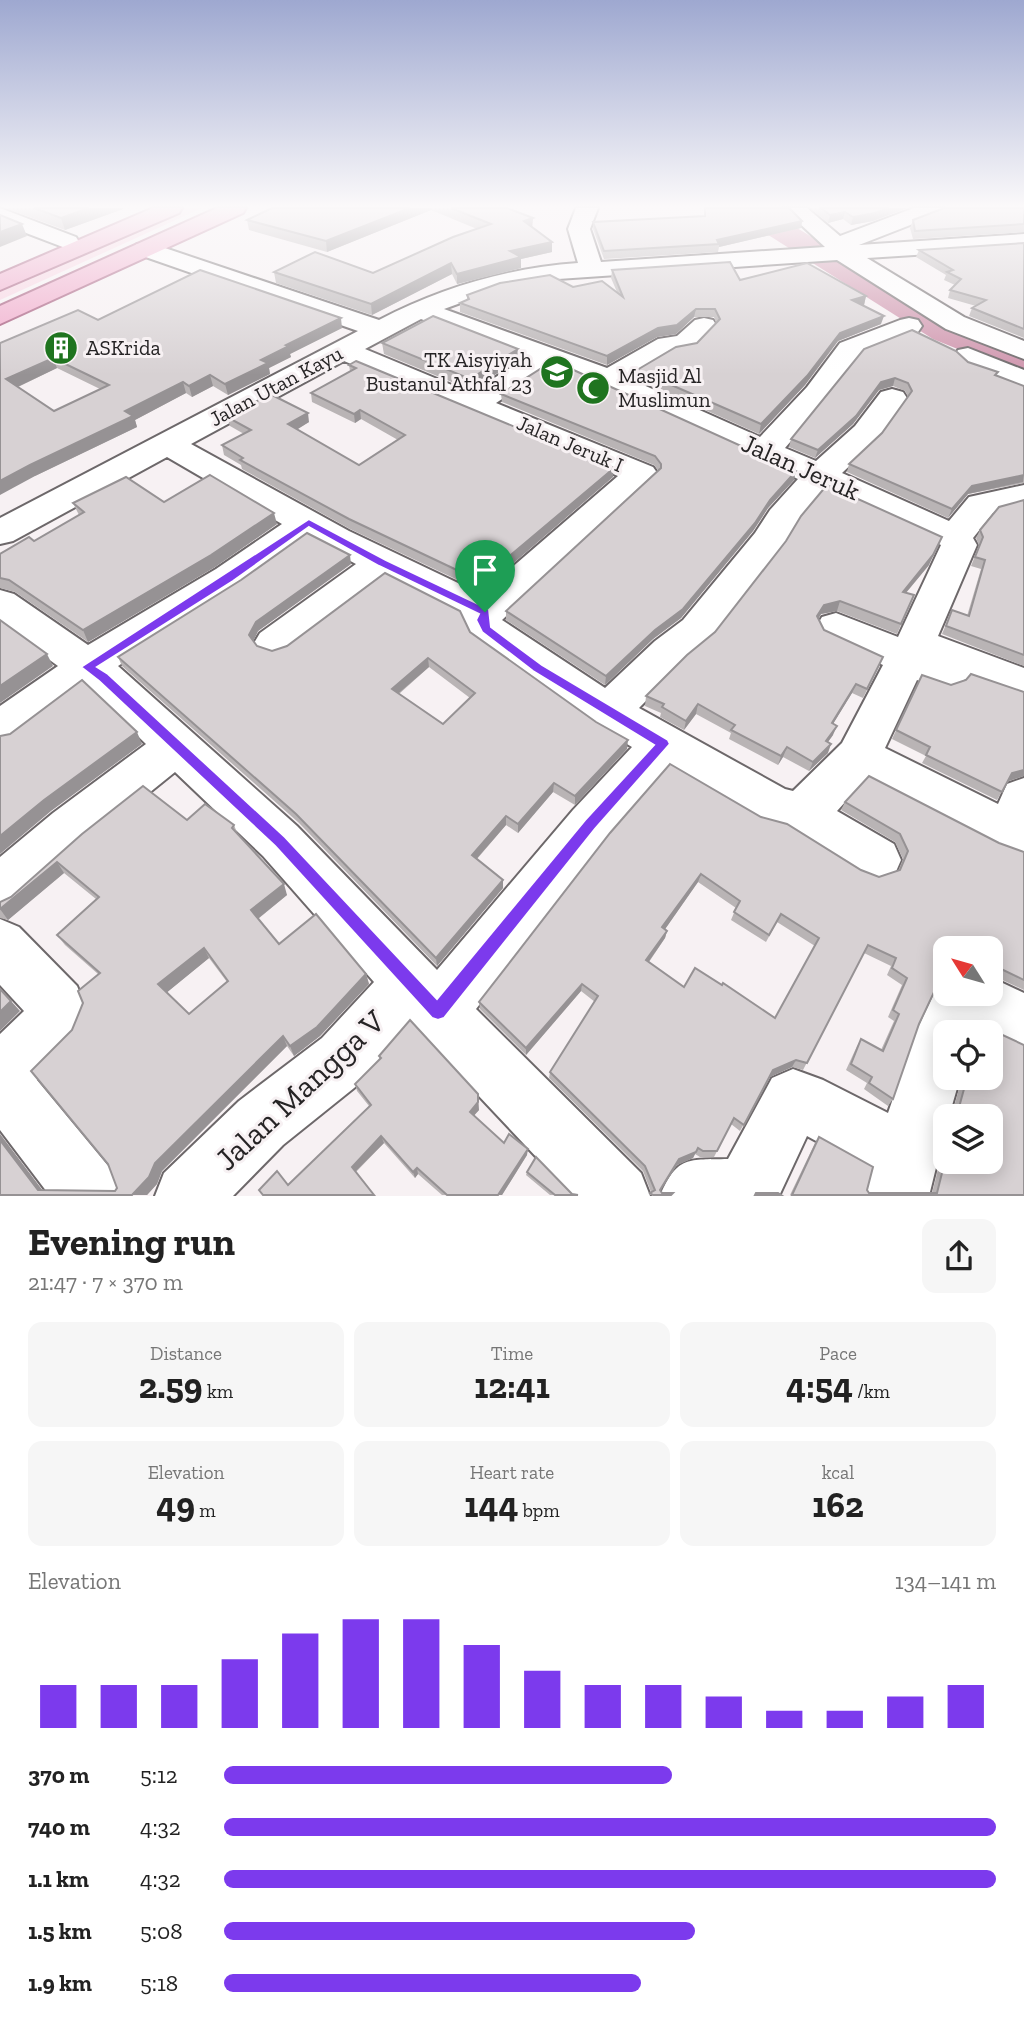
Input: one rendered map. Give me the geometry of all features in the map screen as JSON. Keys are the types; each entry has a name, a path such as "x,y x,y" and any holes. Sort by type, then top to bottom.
{"main road":[{"path":"0,271 17,264"},
{"path":"0,283 44,264"},
{"path":"0,306 92,264"},
{"path":"0,316 113,264"}],"street":[{"path":"189,264 380,330"},
{"path":"590,264 592,270"},
{"name":"Jalan Utan Kayu","path":"0,533 420,309 495,282 592,270 676,264"},
{"path":"834,264 876,304 909,326 963,354 1024,380"},
{"path":"843,264 955,323 1024,351"},
{"path":"1007,264 1014,267"},
{"name":"Jalan Jeruk","path":"420,309 546,357 578,366 766,462 819,476 955,537"},
{"path":"608,380 668,345 684,344 704,326"},
{"path":"766,462 850,349 909,326"},
{"name":"Jalan Jeruk I","path":"343,350 641,474 602,505 562,546 485,612"},
{"path":"475,403 546,357"},
{"path":"608,712 669,652 697,630 768,541 782,518 819,476 866,433 891,398"},
{"path":"167,444 383,563 485,612 482,620 486,629 538,668 663,744 776,808 796,812 876,860"},
{"path":"796,812 814,803 858,756 960,545 955,537 981,506 1024,495"},
{"path":"0,730 87,667 229,578 309,522"},
{"path":"274,643 383,563"},
{"path":"0,604 103,677 280,841 424,997 614,1194"},
{"path":"836,627 1024,685"},
{"path":"911,650 946,675"},
{"name":"Jalan Mangga V","path":"187,1195 261,1123 424,997 590,825 663,744"},
{"path":"0,889 70,828 177,745"},
{"path":"858,756 1020,824"},
{"path":"0,945 60,1012 0,1075"},
{"path":"951,1020 959,1003 966,999 981,1001 1024,1024"},
{"path":"692,1195 699,1190 739,1191 746,1188 793,1099 802,1101 901,1176 933,1072"},
{"path":"0,1081 91,1195"}],"shaded area":[{"path":"57,264 79,264 0,300 0,289"}],"building":[{"path":"291,264 348,264 373,273 393,264 449,264 371,304 274,272"},
{"path":"451,264 495,264 457,274"},
{"path":"731,264 740,280 808,264 866,296 852,300 884,316 840,333 807,376 761,424 637,370 676,347 697,343 720,319 715,309 696,309 677,325 658,328 607,356 460,303 469,299 467,295 500,283 550,275 573,287 602,281 623,297 612,270"},
{"path":"942,264 1024,264 1024,329 972,308 986,300 950,290 961,279 947,272 953,270"},
{"path":"200,270 341,318 286,345 289,346 261,360 268,363 225,384 210,375 189,386 183,382 125,411 133,416 0,481 0,343 78,310 98,320","holes":["53,358 109,385 54,411 6,379"]},
{"path":"433,316 518,349 470,379 382,343"},
{"path":"912,330 956,351 968,362 998,372 995,375 1024,386 1024,475 972,486 952,509 849,464 882,433 912,391 908,383 895,378 881,382 856,416 818,450 791,439 864,349"},
{"path":"356,361 614,468 480,581 349,519 240,460 243,458 222,445 251,430 227,417 270,394 308,413 288,424 359,465 405,435 360,410 354,414 311,393 356,368 349,365"},
{"path":"551,362 796,471 683,609 655,630 606,676 506,611 661,468 661,464 655,456 501,394"},
{"path":"210,475 274,513 211,555 83,630 9,580 0,578 0,554 29,537 34,541 84,512 73,503 126,477 164,502"},
{"path":"827,485 942,537 933,555 903,592 914,595 901,624 840,601 824,605 817,616 824,630 883,657 867,689 856,684 832,723 837,726 826,741 831,744 813,762 787,747 781,756 731,730 735,725 698,704 686,721 662,707 664,704 646,696 687,655 715,632"},
{"path":"1024,500 1024,655 946,626 952,610 969,616 985,560 975,557 983,537 980,530 999,507"},
{"path":"307,533 350,555 256,622 249,635 257,646 272,651 287,646 385,573 460,611 470,632 596,722 628,740 575,796 554,783 518,824 506,816 472,855 503,880 436,958 296,814 118,657 241,580","holes":["428,658 475,693 443,724 392,689"]},
{"path":"0,620 47,654 0,686"},
{"path":"971,674 1024,692 1024,770 1012,773 1002,792 926,755 930,747 896,730 922,675 951,685 966,680"},
{"path":"82,680 137,732 0,836 0,736 10,734"},
{"path":"670,764 761,817 787,824 861,870 879,877 900,870 908,851 900,834 845,802 869,776 999,843 1024,852 1024,980 1003,970 1003,936 933,936 933,994 919,1024 893,1099 869,1083 872,1077 851,1064 861,1039 883,1051 899,1014 893,1010 907,978 892,968 896,958 868,945 807,1063 796,1060 773,1070 744,1125 734,1118 717,1151 703,1151 698,1148 696,1152 679,1159 660,1190 662,1193 673,1193 671,1195 650,1193 655,1190 645,1166 550,1072 598,996 582,984 526,1048 479,1002 610,833","holes":["701,874 740,901 734,912 769,935 781,914 819,938 775,1018 723,983 722,985 695,968 684,987 646,960 667,931 662,927"]},
{"path":"143,786 187,820 205,804 234,825 232,828 284,884 251,910 279,944 316,914 366,974 317,1027 290,1046 283,1036 155,1163 149,1177 132,1195 0,1195 0,1140 38,1190 115,1191 117,1188 108,1164 31,1071 72,1030 83,1003 78,991 100,973 57,935 99,897 57,862 0,909 0,902 11,897 82,834","holes":["204,948 228,981 189,1014 158,984"]},
{"path":"0,989 11,1001 0,1012"},
{"path":"410,1020 478,1094 478,1102 470,1112 504,1143 509,1134 528,1149 498,1195 447,1195 417,1168 413,1172 381,1136 352,1167 374,1195 263,1195 259,1190 277,1171 288,1185 371,1105 355,1084 381,1058 379,1056"},
{"path":"1003,1035 1024,1045 1024,1195 792,1195 819,1137 873,1167 867,1190 869,1193 937,1193 942,1174 1003,1174 1003,1104 960,1104 964,1090 1003,1090"},
{"path":"536,1157 572,1194 578,1195 555,1195 527,1172"},
{"path":"778,1193 781,1195 755,1195"}],"waterway":[{"path":"835,264 945,332 1024,365"}],"place":[{"name":"ASKrida","path":"61,348"},
{"name":"TK Aisyiyah Bustanul Athfal 23","path":"557,372"},
{"name":"Masjid Al Muslimun","path":"593,388"}],"route":[{"path":"309,522 336,539 485,612 482,620 486,629 538,668 663,744 590,825 438,1012 280,841 103,677 87,667 229,578 309,522"}]}
